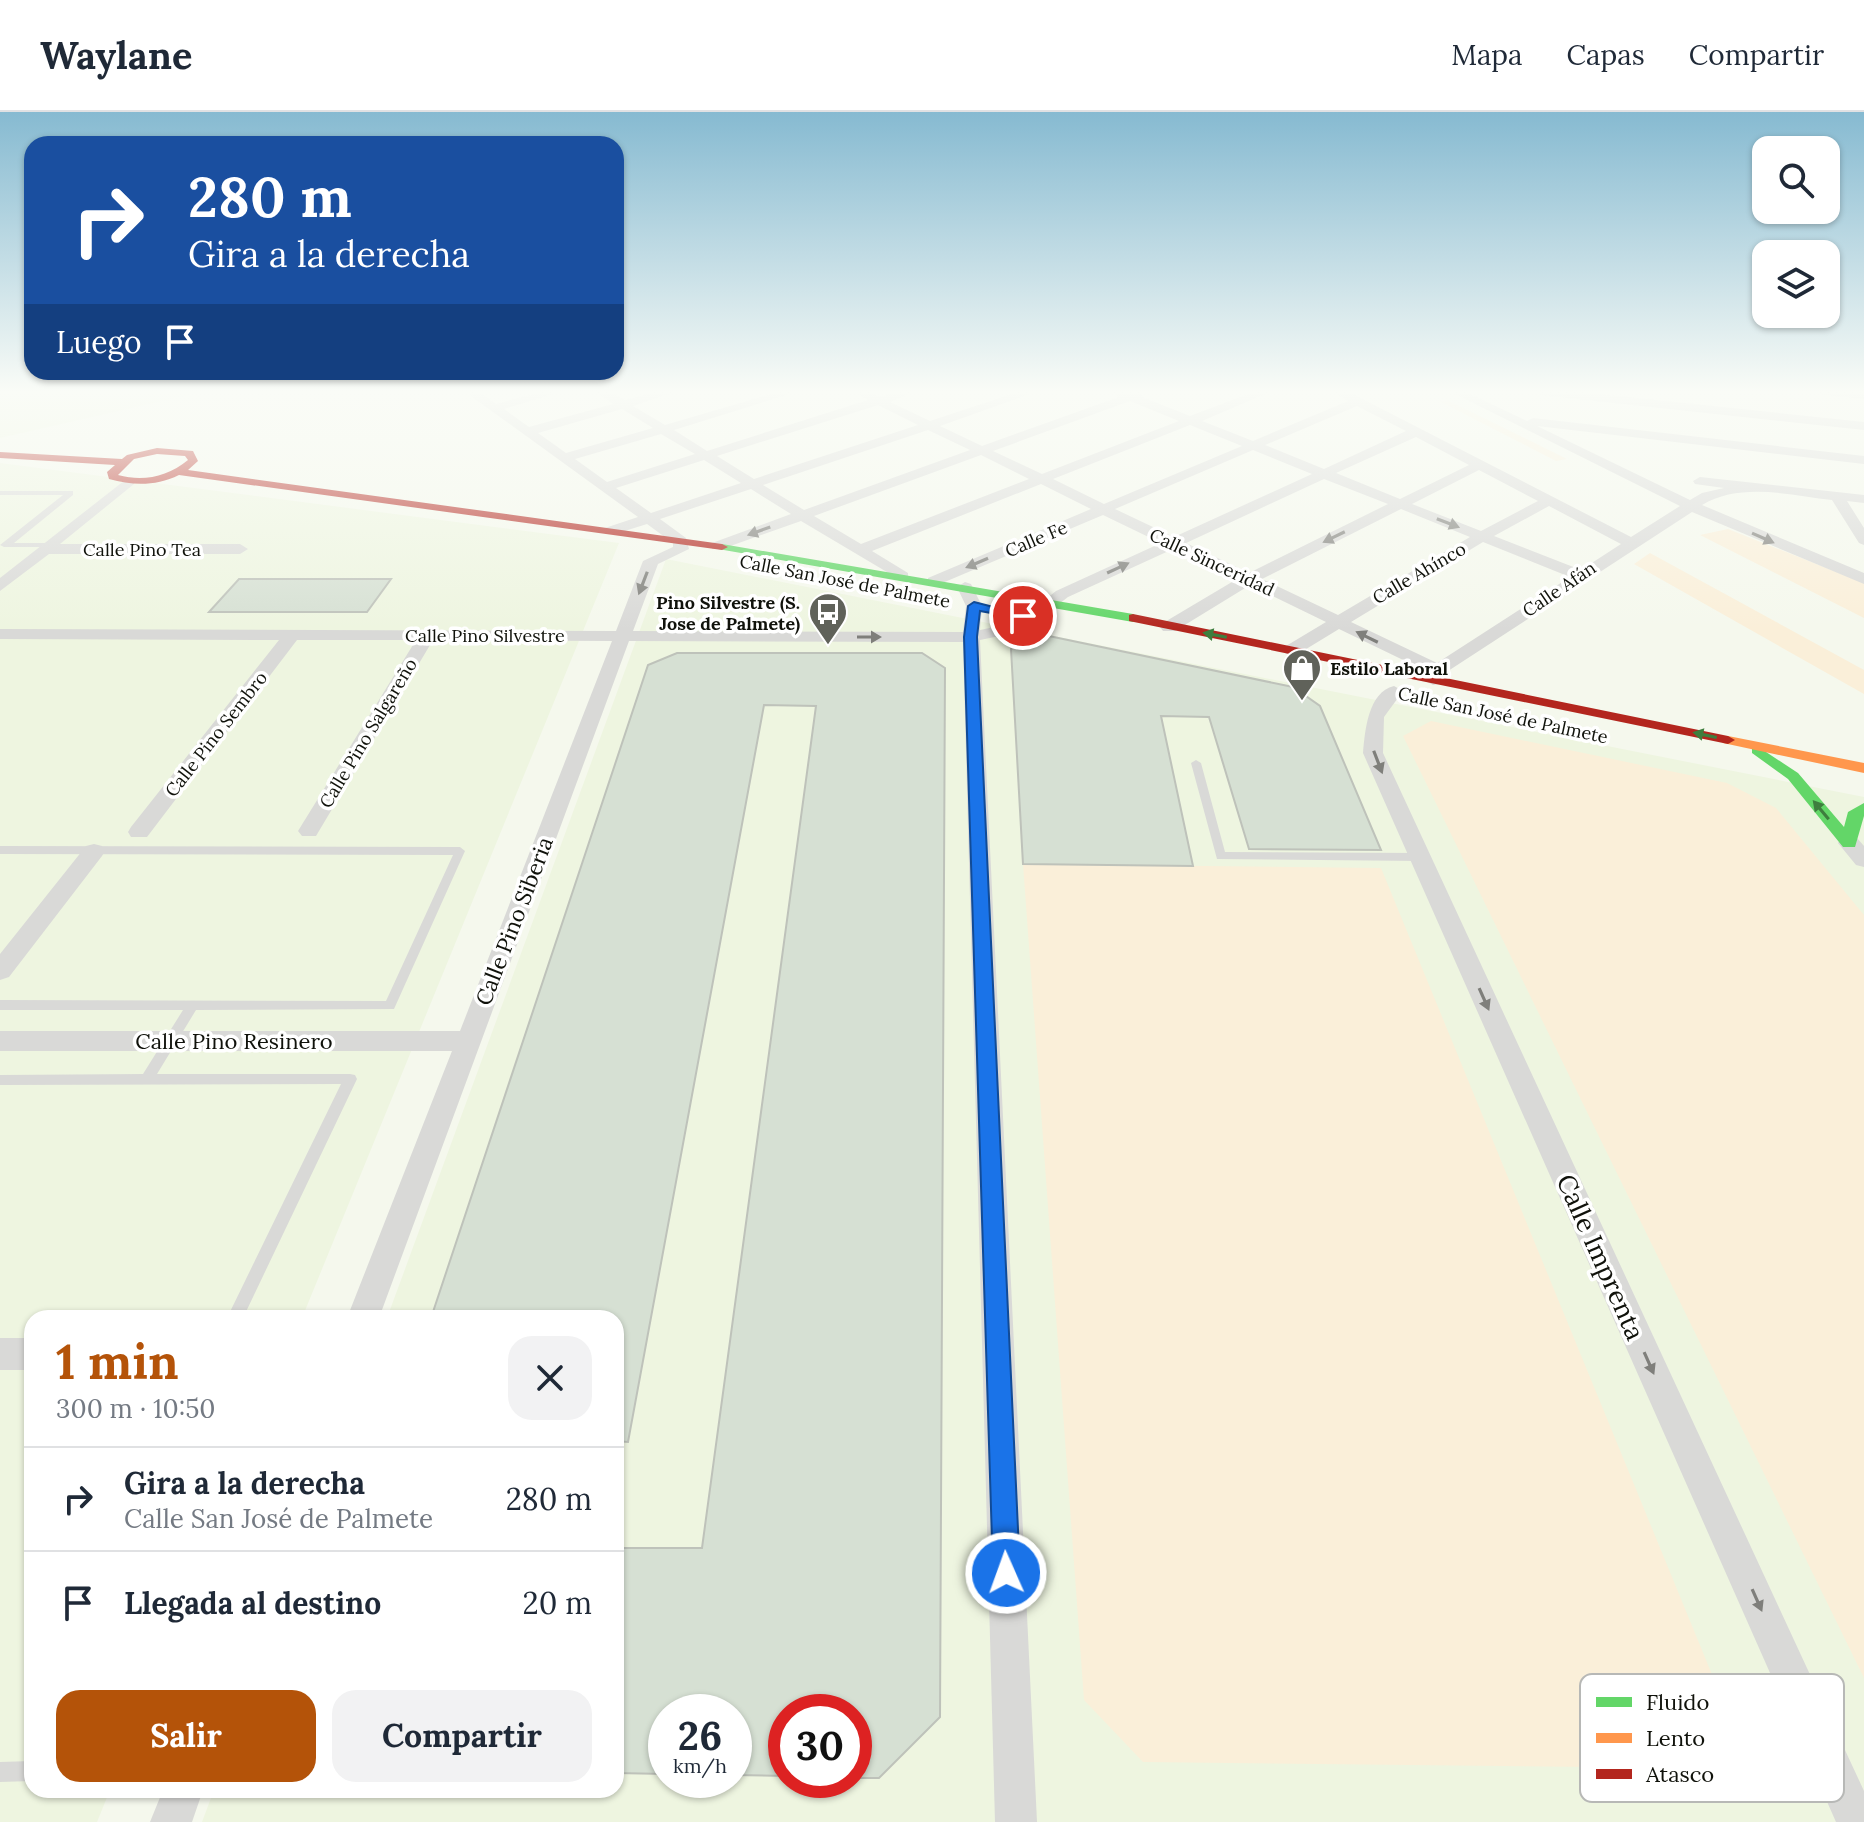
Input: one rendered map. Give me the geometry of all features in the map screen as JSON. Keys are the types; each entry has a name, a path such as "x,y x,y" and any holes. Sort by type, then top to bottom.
{"street":[{"path":"113,471 113,477 129,481"},
{"path":"583,471 681,545"},
{"path":"605,487 658,471"},
{"path":"730,471 902,576"},
{"path":"610,531 796,471"},
{"path":"717,546 925,471"},
{"name":"Calle Sinceridad","path":"1022,471 1249,579 1435,675"},
{"path":"860,550 1060,471"},
{"name":"Calle Fe","path":"934,581 1195,471"},
{"path":"1316,471 1579,575"},
{"name":"Calle Pino Silvestre","path":"0,634 971,637 1048,612 1172,543 1327,471"},
{"path":"1169,627 1249,579 1467,471"},
{"path":"1490,471 1630,543"},
{"path":"1619,471 1810,559 1864,579"},
{"name":"Calle San José de Palmete","path":"129,481 155,479 179,472 610,531 974,606 1169,627 1435,675 1864,768"},
{"path":"1748,487 1707,496 1698,474 1748,487 1864,499"},
{"path":"0,586 129,481"},
{"path":"1836,495 1864,540"},
{"name":"Calle Afán","path":"1435,675 1579,575 1707,496"},
{"name":"Calle Ahínco","path":"1292,650 1482,536 1548,501"},
{"name":"Calle San José de Palmete","path":"577,527 681,545 717,546 965,587 1048,612 1092,630"},
{"name":"Calle Pino Siberia","path":"366,1310 651,561 681,545"},
{"name":"Calle Pino Tea","path":"47,547 240,549"},
{"path":"965,587 974,606 971,637 1016,1822"},
{"name":"Calle Pino Sembro","path":"139,832 292,635"},
{"name":"Calle Pino Salgareño","path":"309,831 428,635"},
{"path":"1288,670 1435,675"},
{"path":"1394,692 1435,675"},
{"name":"Calle Imprenta","path":"1394,692 1375,717 1373,753 1790,1674"},
{"path":"1749,744 1793,776 1864,860"},
{"path":"1747,767 1822,782"},
{"path":"1849,843 1854,816 1864,808"},
{"path":"0,971 94,851"},
{"name":"Calle Pino Resinero","path":"0,1041 468,1041"},
{"path":"0,1354 24,1354"},
{"name":"Calle Imprenta","path":"1844,1793 1857,1822"},
{"path":"171,1822 180,1798"}],"lane":[{"path":"0,493 70,493 4,545"},
{"name":"Calle Pino Tea","path":"4,545 47,547"},
{"path":"1196,763 1221,856 1420,857"},
{"path":"0,850 460,851 390,1006 0,1005"},
{"path":"147,1079 193,1005"},
{"path":"0,1080 350,1079 239,1310"},
{"path":"0,1772 24,1771"}],"shaded area":[{"path":"0,471 60,471 619,543 305,1310 24,1310 24,1798 107,1798 97,1822 0,1822"},
{"path":"1728,529 1864,583 1864,618 1700,535"},
{"path":"1650,553 1864,670 1864,694 1634,564"},
{"path":"666,559 1864,797 1864,1822 202,1822 211,1798 624,1798 624,1310 390,1310"},
{"path":"1431,721 1727,783 1776,808 1864,915 1864,1678 1403,736"},
{"path":"1023,864 1381,868 1712,1674 1580,1674 1580,1767 1143,1762 1084,1700"}],"building":[{"path":"239,579 391,579 367,612 209,612"},
{"path":"1044,635 1293,687 1320,706 1381,850 1249,849 1209,717 1161,716 1193,866 1023,864 1011,649"},
{"path":"677,653 922,653 945,668 940,1717 879,1778 872,1778 872,1694 768,1694 768,1776 752,1775 752,1694 648,1694 648,1774 624,1773 624,1548 702,1548 816,706 764,705 628,1442 624,1442 624,1310 434,1310 648,665"}],"traffic: fast":[{"path":"722,547 1133,618"},
{"path":"1757,750 1793,776 1849,843"},
{"path":"1849,843 1854,816 1864,808"}],"traffic: slow":[{"path":"1728,740 1864,768"}],"traffic: jam":[{"path":"114,471 113,477 145,482 179,471"},
{"path":"179,472 722,547"},
{"path":"1133,618 1728,740"}],"place":[{"name":"Pino Silvestre (S. Jose de Palmete)","path":"828,646"},
{"name":"Estilo Laboral","path":"1302,702"}],"route":[{"path":"1006,1573 971,637 974,606 1023,616"}]}
